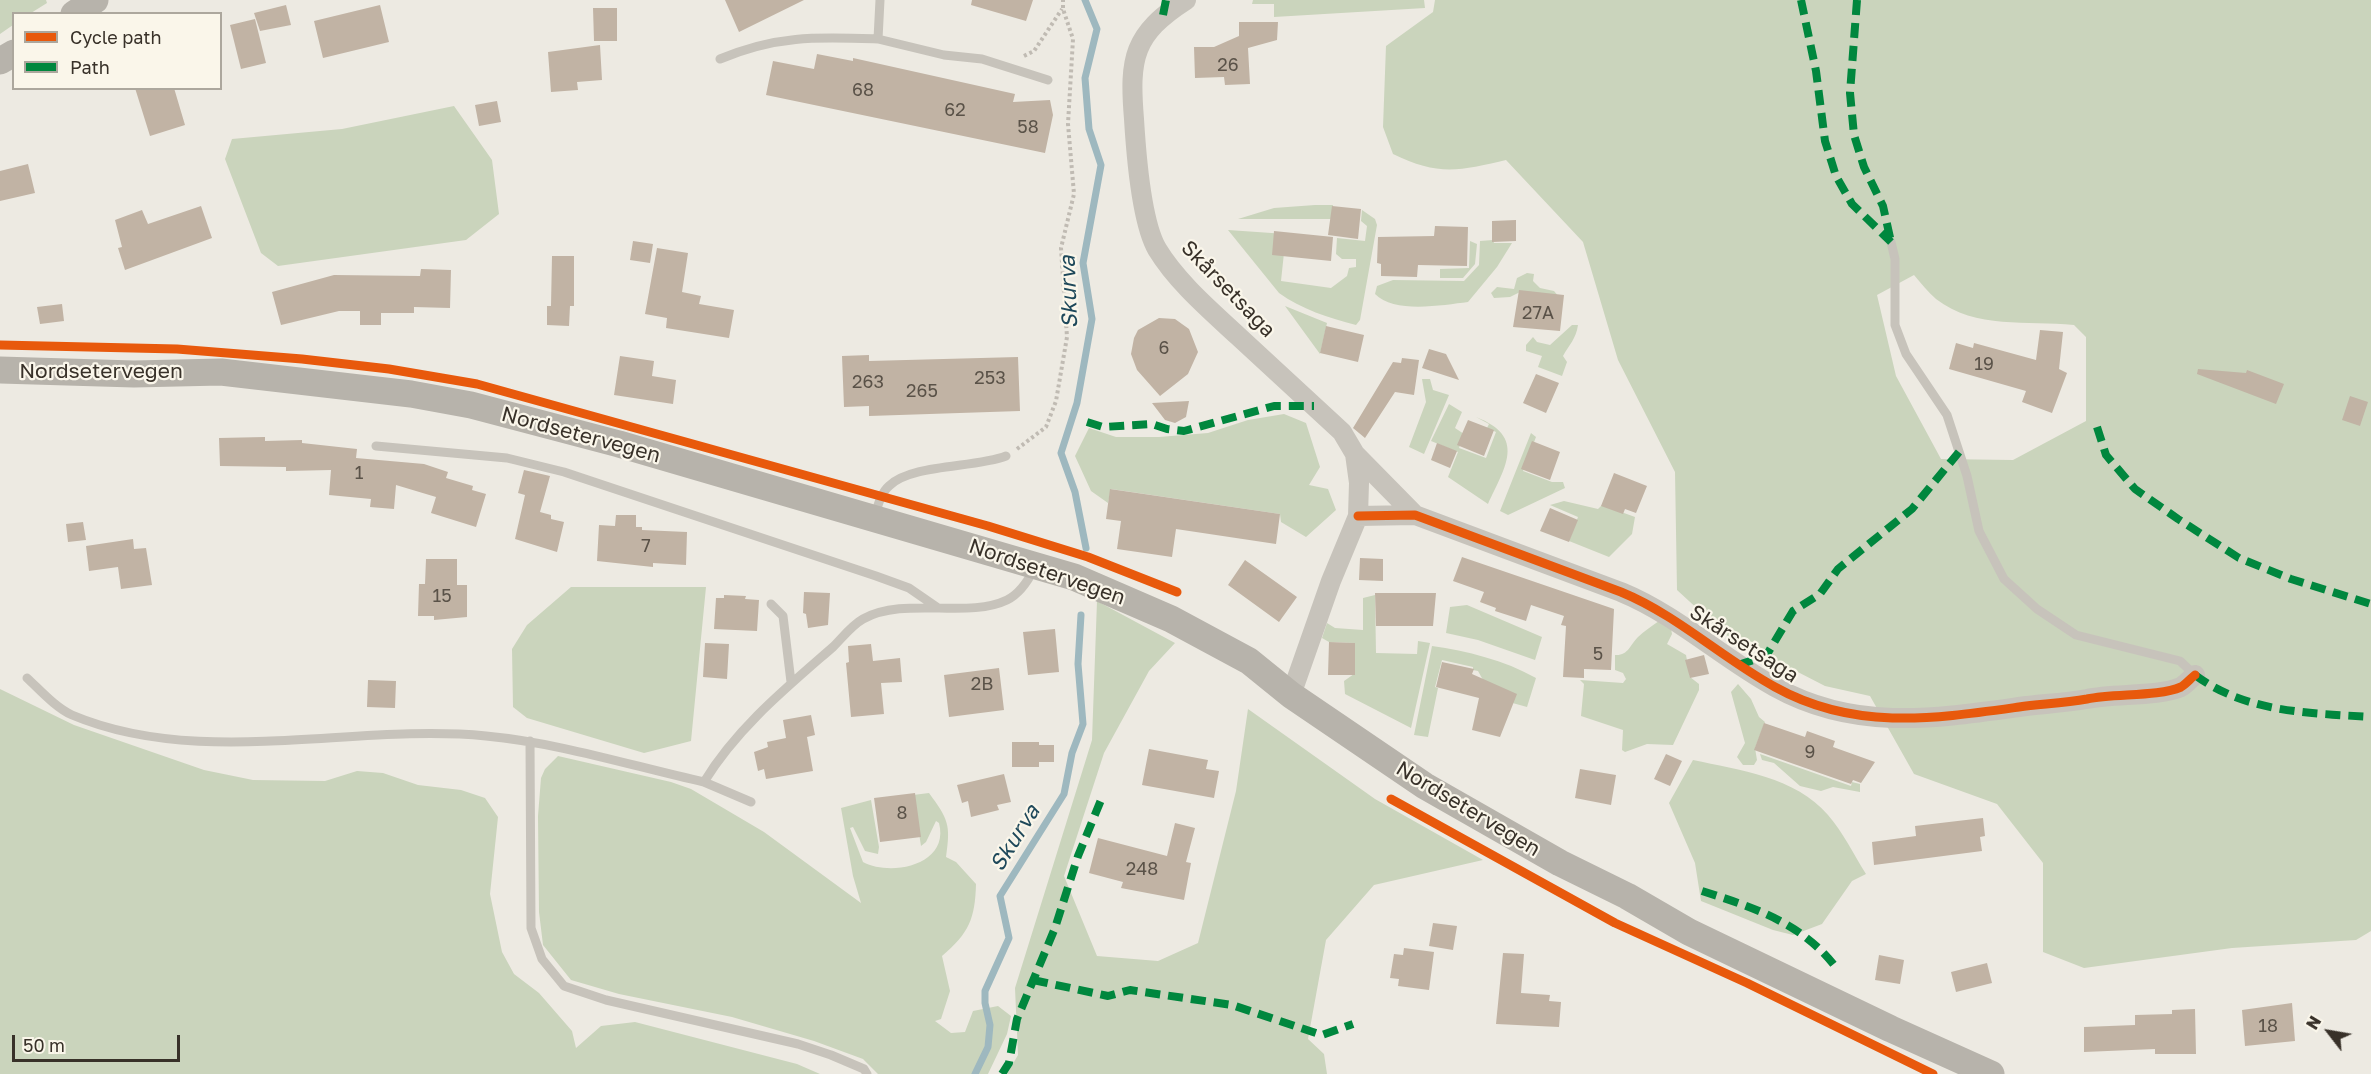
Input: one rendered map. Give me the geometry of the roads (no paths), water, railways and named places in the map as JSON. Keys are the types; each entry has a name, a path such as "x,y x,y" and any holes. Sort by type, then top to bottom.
{"main road":[{"path":"77,12 95,0"},
{"name":"Nordsetervegen","path":"0,370 134,374 221,372 411,394 471,405 619,444 1037,565 1091,584 1171,619 1249,661 1291,695 1425,786 1560,863 1628,896 1689,932 1881,1025 1991,1074"}],"street":[{"name":"Skårsetsaga","path":"1186,0 1163,15 1144,35 1133,60 1132,99 1136,142 1147,220 1156,248 1180,279 1213,313 1342,432 1354,454 1415,515"},
{"name":"Skårsetsaga","path":"1291,695 1331,581 1358,516 1359,483 1354,454"},
{"name":"Skårsetsaga","path":"1358,516 1415,515 1644,602 1724,658 1774,687 1798,700 1842,714 1897,719 1983,712 2182,686 2195,675"}],"lane":[{"path":"878,39 880,0"},
{"path":"720,59 762,43 783,39 878,39 944,55 982,59 1048,80"},
{"path":"1891,242 1895,259 1895,324 1906,354 1947,415 1967,476 1979,531 2004,579 2037,609 2076,635 2180,661 2195,675"},
{"path":"376,446 507,458 564,472 909,588 938,608"},
{"path":"874,518 887,487 901,476 988,463 1006,456"},
{"path":"704,782 722,752 791,682 863,619 895,609 975,607 1007,600 1026,584 1037,565"},
{"path":"771,603 783,616 791,682"},
{"path":"27,678 70,714 123,732 212,742 443,734 485,735 530,741 704,782 752,802"},
{"path":"530,741 531,928 542,958 564,986 606,1000 798,1044 831,1055 864,1070 867,1074"}],"waterway":[{"name":"Skurva","path":"1085,0 1097,29 1085,78 1089,129 1101,165 1083,263 1092,319 1077,403 1061,453 1075,492 1086,548"},
{"name":"Skurva","path":"975,1074 988,1047 990,1025 985,991 1009,938 1000,896 1064,794 1072,753 1083,724 1078,664 1081,615"}]}
